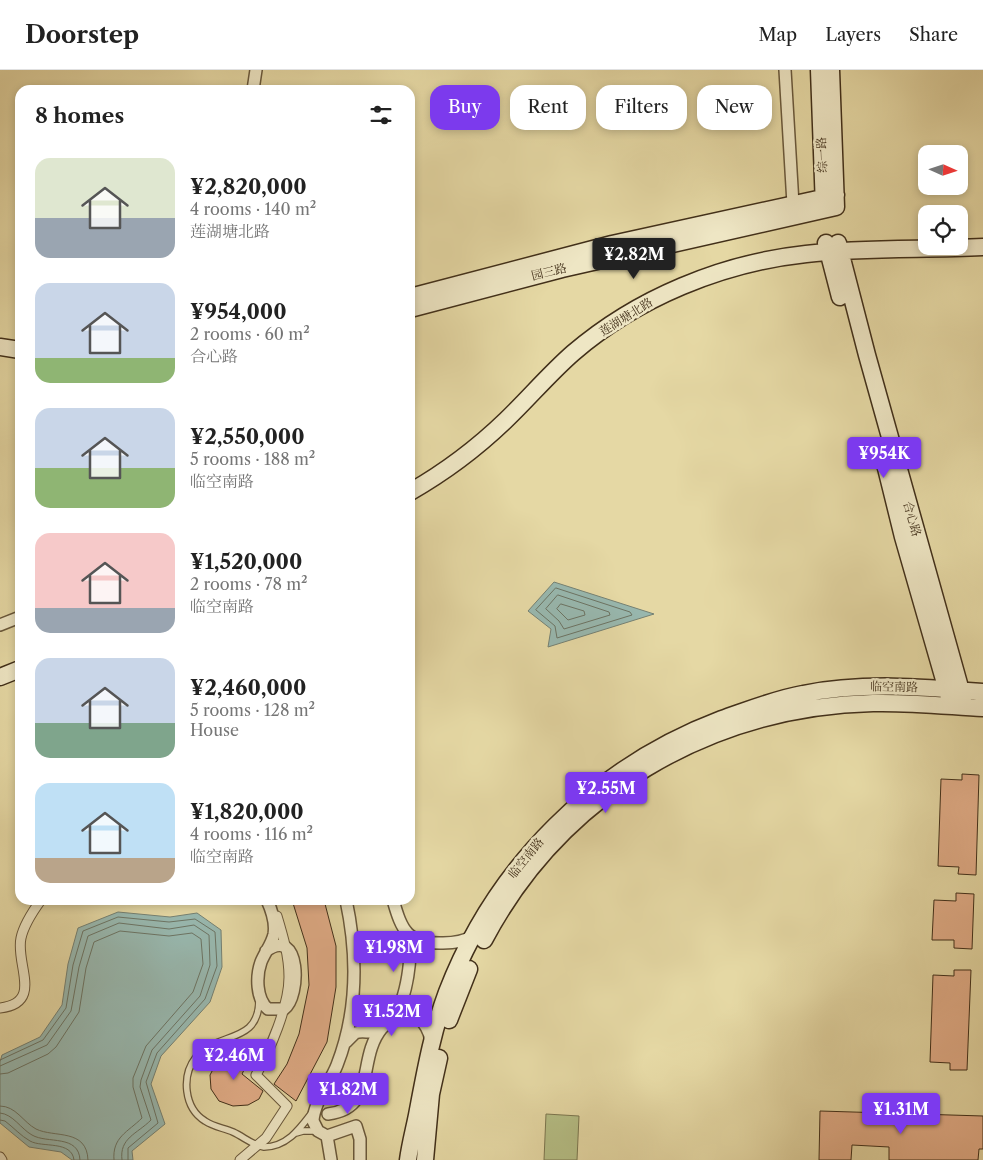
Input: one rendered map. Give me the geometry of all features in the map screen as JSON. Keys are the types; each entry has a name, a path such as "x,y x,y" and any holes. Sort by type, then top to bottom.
{"main road":[{"name":"综一路","path":"819,70 830,202"},
{"name":"综一路","path":"830,202 831,70"},
{"name":"园三路","path":"415,296 612,244 793,204 830,202"},
{"name":"园三路","path":"415,308 830,202"},
{"path":"968,238 983,237"},
{"name":"莲湖塘北路","path":"415,489 454,465 508,419 573,353 627,314 654,299 718,273 780,257 833,247 918,241"},
{"name":"合心路","path":"833,247 866,355 958,707"},
{"name":"莲湖塘北路","path":"415,478 448,457 479,432 563,348 586,328 624,303 664,282 715,263 778,248 983,247"},
{"path":"0,336 15,338"},
{"path":"0,347 15,349"},
{"path":"0,666 15,660"},
{"path":"0,677 15,672"},
{"name":"临空南路","path":"408,1160 431,1043 447,993 474,935 507,882 548,831 598,786 649,752 707,725 749,709 803,694 876,686 983,692"},
{"name":"临空南路","path":"424,1160 431,1094 441,1050 453,1008 469,969 508,900 565,830 591,806 644,768 679,750 755,719 817,708 873,703 983,708"}],"street":[{"path":"254,85 256,70"},
{"path":"785,70 793,204"},
{"path":"0,625 15,619"},
{"path":"0,1008 12,1007 23,996 26,976 21,960 21,939 32,911 37,905"},
{"path":"270,905 274,933 259,970 259,993 264,1006 278,1010 288,1007 292,997 295,970 293,956 274,933"},
{"path":"271,905 284,946"},
{"path":"331,1160 323,1134 312,1121 316,1107 332,1078 345,1043 353,1005 355,979 353,940 347,905"},
{"path":"328,1114 346,1110 358,1100 370,1045 393,1017 401,1003 411,952 406,932 394,905"},
{"path":"406,932 411,938 428,944 461,942 474,935"},
{"path":"266,951 277,945 284,946"},
{"path":"240,1160 266,1138 287,1106 256,1075 269,1051 278,1010"},
{"path":"393,1017 404,1013 416,1016 428,1029 431,1043"},
{"path":"345,1043 355,1033 372,1032 383,1027"},
{"path":"323,1134 356,1126 360,1139 360,1160"}],"lane":[{"path":"259,993 259,1009 249,1028 239,1036 213,1043 203,1050 191,1066 186,1085 190,1103 200,1118 257,1145 274,1147 302,1130 323,1134"},
{"path":"255,1019 278,1010"},
{"path":"294,1134 316,1107"}],"green space":[{"path":"546,1114 579,1116 577,1160 544,1160"}],"water":[{"path":"554,582 654,614 548,647 551,629 528,611"},
{"path":"118,912 170,917 197,913 221,930 222,967 210,1002 161,1056 151,1084 165,1124 132,1151 133,1160 72,1160 61,1152 29,1147 0,1123 0,1062 2,1055 40,1037 62,1005 68,964 78,928"}],"building":[{"path":"962,774 979,775 976,875 958,874 959,867 938,866 941,779 962,780"},
{"path":"956,893 974,894 972,949 954,948 954,940 932,940 934,900 956,901"},
{"path":"294,905 325,905 336,946 336,987 327,1042 296,1101 274,1084 287,1064 299,1034 309,985 307,948"},
{"path":"954,970 971,970 967,1070 950,1070 950,1063 930,1062 933,975 954,976"},
{"path":"238,1052 251,1056 242,1074 263,1091 259,1099 248,1105 233,1106 219,1101 211,1089 210,1075 218,1060"},
{"path":"820,1111 983,1116 983,1149 979,1149 978,1160 889,1160 889,1147 852,1145 851,1160 819,1160"}]}
